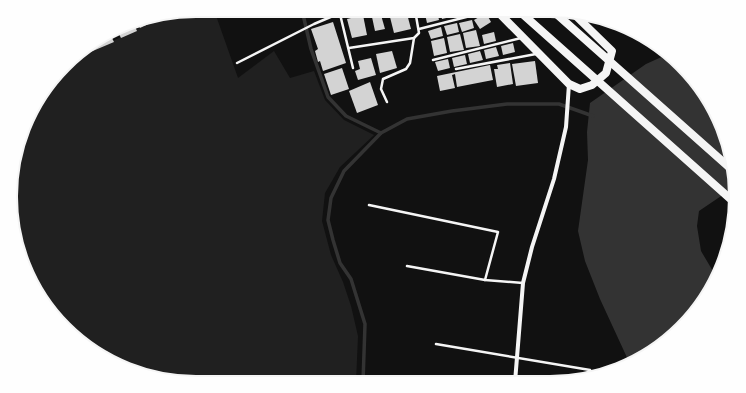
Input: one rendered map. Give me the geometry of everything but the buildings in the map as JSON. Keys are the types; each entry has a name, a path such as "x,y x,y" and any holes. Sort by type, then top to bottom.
{"main road":[{"path":"503,17 569,84 580,88 592,85 606,73 612,52 580,20"},
{"path":"526,17 729,198"},
{"path":"560,17 726,165"}],"street":[{"path":"516,376 523,283 532,247 554,179 566,127 569,84"}],"lane":[{"path":"237,63 329,17"},
{"path":"340,17 353,68"},
{"path":"387,102 381,90 383,79 406,69 410,63 414,38 419,33 417,17"},
{"path":"419,28 465,17"},
{"path":"433,60 524,37"},
{"path":"349,48 414,38"},
{"path":"456,69 538,53"},
{"path":"369,205 498,232 485,280"},
{"path":"407,266 485,280 523,283"},
{"path":"436,344 590,370"}],"shaded area":[{"path":"185,17 216,17 238,78 274,51 290,78 314,71 325,100 344,120 374,135 340,167 325,193 322,221 331,255 343,282 351,306 358,336 356,376 185,376 161,373 128,362 97,346 78,331 54,306 36,276 20,232 17,208 17,185 20,161 31,128 47,97 62,78 90,52 151,23"},
{"path":"662,57 684,78 699,97 715,128 723,150 726,161 729,191 699,211 697,226 701,251 713,270 699,296 684,315 659,339 627,358 600,299 585,261 578,231 588,160 587,132 590,103 646,64"}],"waterway":[{"path":"304,17 311,49 328,97 346,116 381,133"},
{"path":"363,376 365,324 351,279 340,263 328,220 331,198 344,171 381,133 407,119 452,111 507,104 559,104 593,116"}]}
